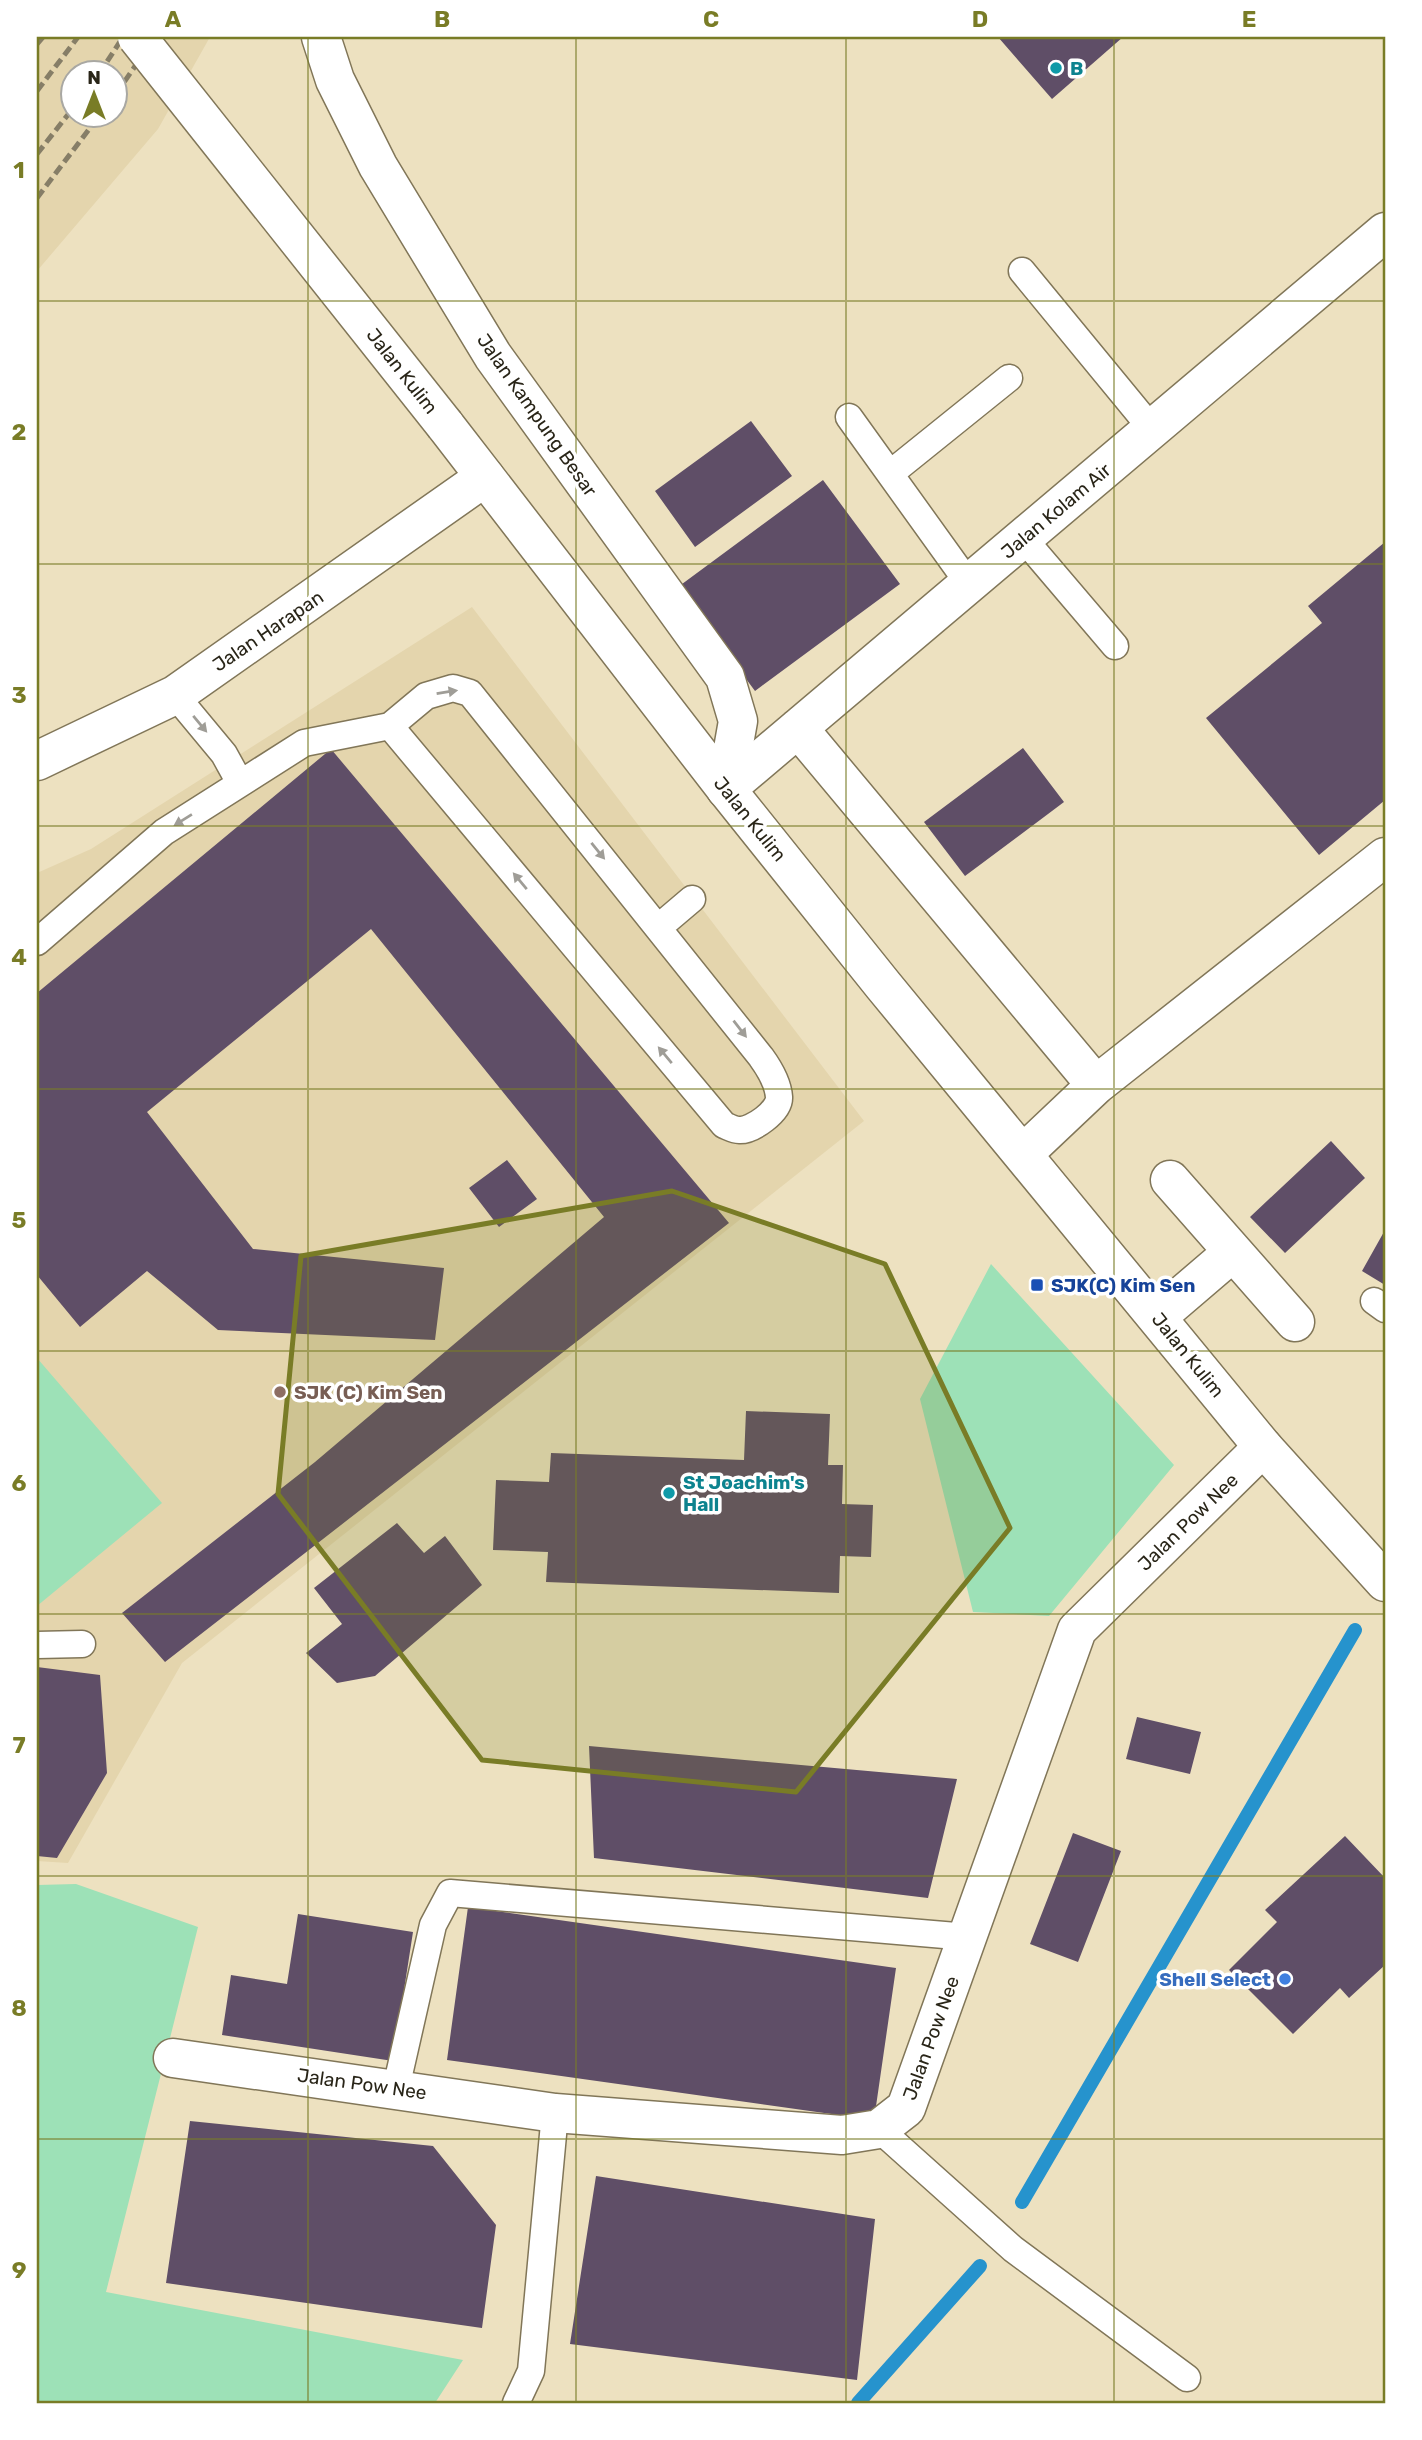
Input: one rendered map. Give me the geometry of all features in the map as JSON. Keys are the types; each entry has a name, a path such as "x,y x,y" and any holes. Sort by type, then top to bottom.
{"street":[{"name":"Jalan Kulim","path":"137,37 445,425 726,789 1263,1447 1385,1582"},
{"name":"Jalan Kampung Besar","path":"321,37 335,80 378,166 493,356 725,677 738,721 726,789"},
{"name":"Jalan Kolam Air","path":"726,789 1385,232"},
{"name":"Jalan Harapan","path":"37,761 175,695 485,477"},
{"path":"799,728 1096,1085"},
{"path":"1023,1154 1096,1085 1385,856"},
{"path":"1170,1180 1295,1322"},
{"path":"1157,1317 1233,1252"},
{"name":"Jalan Pow Nee","path":"173,2058 555,2113 842,2135 879,2129 906,2108 1077,1630 1263,1447"}],"lane":[{"path":"1022,271 1152,429"},
{"path":"891,473 1009,378"},
{"path":"849,417 969,584"},
{"path":"1023,538 1115,646"},
{"path":"37,942 164,832 304,743 390,726 426,696 453,688 470,693 659,927 771,1072 779,1102 749,1129 736,1131 723,1125 390,726"},
{"path":"175,695 224,754 240,783"},
{"path":"659,927 692,899"},
{"path":"37,1645 82,1644"},
{"path":"396,2088 433,1925 450,1893 968,1937"},
{"path":"516,2403 531,2371 555,2113"},
{"path":"879,2129 1013,2249 1186,2378"}],"highlighted area":[{"path":"672,1191 885,1264 1010,1528 796,1792 482,1760 278,1494 301,1256"}],"shaded area":[{"path":"37,37 210,37 158,129 37,271"},
{"name":"SJK (C) Kim Sen","path":"472,607 864,1121 182,1663 68,1863 37,1861 37,873 91,849"}],"green space":[{"path":"991,1264 1174,1465 1049,1616 973,1612 920,1399"},
{"path":"37,1358 162,1503 37,1606"},
{"path":"76,1884 198,1927 106,2292 463,2360 435,2403 37,2403 37,1885"}],"building":[{"name":"B","path":"998,37 1123,37 1052,99"},
{"path":"751,421 792,476 695,547 655,491"},
{"path":"823,480 900,584 755,691 678,587"},
{"path":"1385,542 1385,800 1319,855 1206,718 1322,623 1308,606"},
{"path":"1023,748 1064,802 965,876 924,822"},
{"path":"331,749 729,1223 165,1662 122,1613 315,1462 604,1217 371,929 147,1112 253,1249 444,1268 435,1340 218,1330 147,1271 80,1327 37,1275 37,993"},
{"path":"1331,1141 1365,1178 1285,1253 1250,1217"},
{"path":"507,1160 537,1199 499,1227 469,1188"},
{"path":"1385,1230 1385,1285 1362,1271"},
{"name":"St Joachim's Hall","path":"746,1411 830,1414 828,1465 843,1465 842,1504 873,1505 871,1557 840,1556 839,1593 546,1582 548,1552 493,1550 496,1480 549,1482 551,1453 744,1460"},
{"path":"397,1523 424,1553 445,1536 482,1585 375,1676 337,1683 306,1653 342,1624 314,1588"},
{"path":"37,1667 100,1675 107,1773 57,1858 37,1856"},
{"path":"1137,1717 1201,1732 1190,1774 1126,1759"},
{"path":"589,1746 957,1779 928,1898 594,1858"},
{"path":"1073,1833 1121,1851 1078,1962 1030,1944"},
{"path":"1345,1836 1385,1878 1385,1965 1349,1998 1340,1988 1293,2034 1229,1970 1277,1922 1265,1910"},
{"path":"468,1907 896,1968 874,2120 447,2060"},
{"path":"298,1914 413,1932 393,2061 222,2035 231,1975 287,1984"},
{"path":"190,2121 433,2146 496,2225 482,2328 166,2283"},
{"path":"596,2176 875,2219 857,2380 570,2344"}],"waterway":[{"path":"1022,2202 1355,1630"},
{"path":"858,2403 980,2266"}],"railway":[{"path":"37,44 43,37"},
{"path":"37,91 78,37"},
{"path":"108,60 123,37"},
{"path":"130,74 155,37"},
{"path":"37,154 60,125"},
{"path":"37,198 88,130"}],"place":[{"name":"B","path":"1056,68"},
{"name":"SJK(C) Kim Sen","path":"1037,1285"},
{"name":"SJK (C) Kim Sen","path":"280,1392"},
{"name":"St Joachim's Hall","path":"669,1493"},
{"name":"Shell Select","path":"1285,1979"}]}
